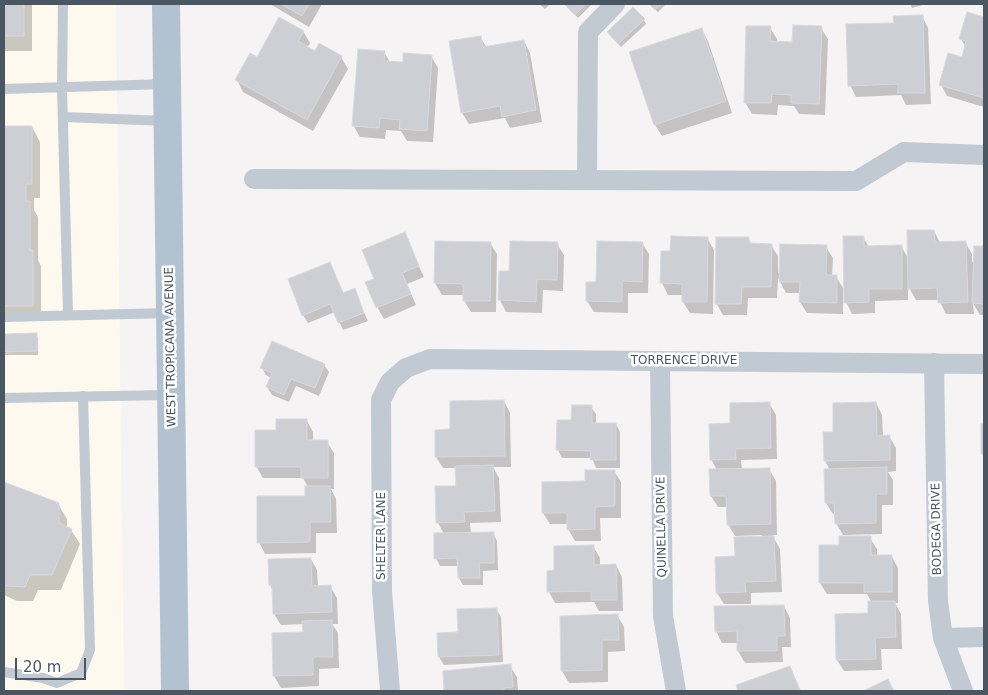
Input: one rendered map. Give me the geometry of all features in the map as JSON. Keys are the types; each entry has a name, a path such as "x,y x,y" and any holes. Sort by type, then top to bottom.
{"main road":[{"name":"WEST TROPICANA AVENUE","path":"166,4 175,691"}],"street":[{"path":"587,180 588,32 615,4"},
{"path":"254,179 856,180 904,152 984,155"},
{"name":"TORRENCE DRIVE","path":"390,382 406,368 430,360 984,364"},
{"name":"QUINELLA DRIVE","path":"660,361 663,616 676,691"},
{"name":"BODEGA DRIVE","path":"934,363 938,601 943,638 963,691"},
{"name":"SHELTER LANE","path":"390,382 382,400 382,591 390,691"},
{"path":"943,638 984,637"}],"lane":[{"path":"62,4 62,87 68,315"},
{"path":"4,89 168,84"},
{"path":"63,117 169,121"},
{"path":"4,317 171,313"},
{"path":"4,398 172,394"},
{"path":"4,672 43,678 57,683 81,673 90,650 82,396"}],"shaded area":[{"path":"4,4 116,4 124,691 4,691"}],"building":[{"path":"4,4 24,4 24,36 4,36"},
{"path":"281,4 309,4 302,16"},
{"path":"564,4 586,4 575,15"},
{"path":"649,4 661,4 655,10"},
{"path":"633,7 645,19 618,44 607,32"},
{"path":"967,12 984,17 984,98 939,85 948,53 962,57 966,41 959,39"},
{"path":"923,15 925,93 898,93 898,84 848,86 846,24 894,23 893,16"},
{"path":"279,17 304,31 298,41 315,51 319,43 342,56 307,120 235,80 250,53 257,57"},
{"path":"793,25 822,26 819,104 791,103 791,95 772,94 771,103 744,103 746,26 771,26 770,41 792,42"},
{"path":"702,28 726,101 654,125 629,52"},
{"path":"481,36 483,47 524,40 536,110 502,117 500,106 461,113 449,41"},
{"path":"358,49 385,51 384,61 403,62 403,53 432,55 427,131 399,129 400,120 380,118 379,128 352,126"},
{"path":"4,126 32,126 32,184 26,184 26,201 30,201 30,250 33,250 33,306 4,306"},
{"path":"907,230 934,230 935,242 966,241 968,302 938,303 937,288 908,289"},
{"path":"405,232 419,266 402,273 411,294 376,308 365,282 374,279 362,250"},
{"path":"671,236 708,237 707,302 682,302 682,284 660,283 661,251 670,251"},
{"path":"843,236 864,236 864,246 902,245 902,289 869,289 869,302 844,303"},
{"path":"716,237 749,237 749,243 772,244 771,287 742,287 741,304 715,304"},
{"path":"435,241 491,242 490,301 463,301 463,284 434,283"},
{"path":"510,241 558,242 557,280 537,279 536,302 498,300 499,271 509,271"},
{"path":"597,241 643,242 642,282 622,281 622,302 586,301 586,282 596,282"},
{"path":"780,244 827,245 826,275 837,275 837,303 799,302 800,282 779,282"},
{"path":"974,246 984,246 984,304 972,303"},
{"path":"330,262 343,293 355,288 364,313 338,323 330,304 302,316 288,279"},
{"path":"37,333 37,351 4,352 4,334"},
{"path":"272,341 325,364 315,388 291,379 284,395 266,387 272,373 260,368"},
{"path":"504,400 505,456 435,457 435,430 450,429 450,401"},
{"path":"770,402 771,448 735,449 736,459 710,460 709,424 730,423 730,403"},
{"path":"876,402 877,436 890,435 890,460 824,461 823,432 833,432 833,403"},
{"path":"572,405 592,405 592,423 616,423 616,460 590,460 591,451 556,450 557,420 571,420"},
{"path":"276,419 307,419 307,440 328,440 328,478 301,478 301,467 255,467 255,430 276,430"},
{"path":"981,424 984,424 984,454 981,454"},
{"path":"493,465 495,511 464,512 465,522 436,523 435,486 456,486 455,466"},
{"path":"887,467 887,494 876,494 876,523 835,524 834,503 825,503 824,469"},
{"path":"770,468 771,524 727,525 726,496 710,496 709,469"},
{"path":"585,470 615,470 615,506 595,507 595,529 567,530 567,513 542,513 542,482 585,481"},
{"path":"4,482 59,503 59,523 72,529 52,575 30,575 25,587 4,585"},
{"path":"305,486 330,486 331,522 310,522 310,542 257,543 257,496 305,496"},
{"path":"494,532 494,563 479,563 480,578 458,578 457,558 434,559 434,533"},
{"path":"774,536 776,581 745,582 746,592 716,593 715,557 735,556 734,537"},
{"path":"839,536 871,536 871,555 892,555 892,592 864,592 864,583 819,583 819,545 839,545"},
{"path":"594,545 594,565 616,564 617,600 591,600 591,591 547,592 547,571 554,570 554,546"},
{"path":"311,558 312,586 331,585 332,612 273,614 272,585 269,585 268,559"},
{"path":"868,601 895,601 896,637 875,638 876,659 836,660 835,614 868,613"},
{"path":"784,605 785,636 777,636 777,651 737,651 737,631 715,632 714,606"},
{"path":"497,608 499,655 438,657 437,633 458,632 457,609"},
{"path":"618,614 619,640 602,640 602,670 561,671 560,616"},
{"path":"332,620 333,657 313,657 313,675 273,676 272,633 303,632 302,621"},
{"path":"511,664 513,687 504,688 504,691 444,691 443,671"},
{"path":"790,666 800,691 738,691 736,685"},
{"path":"888,679 894,691 863,691"}]}
